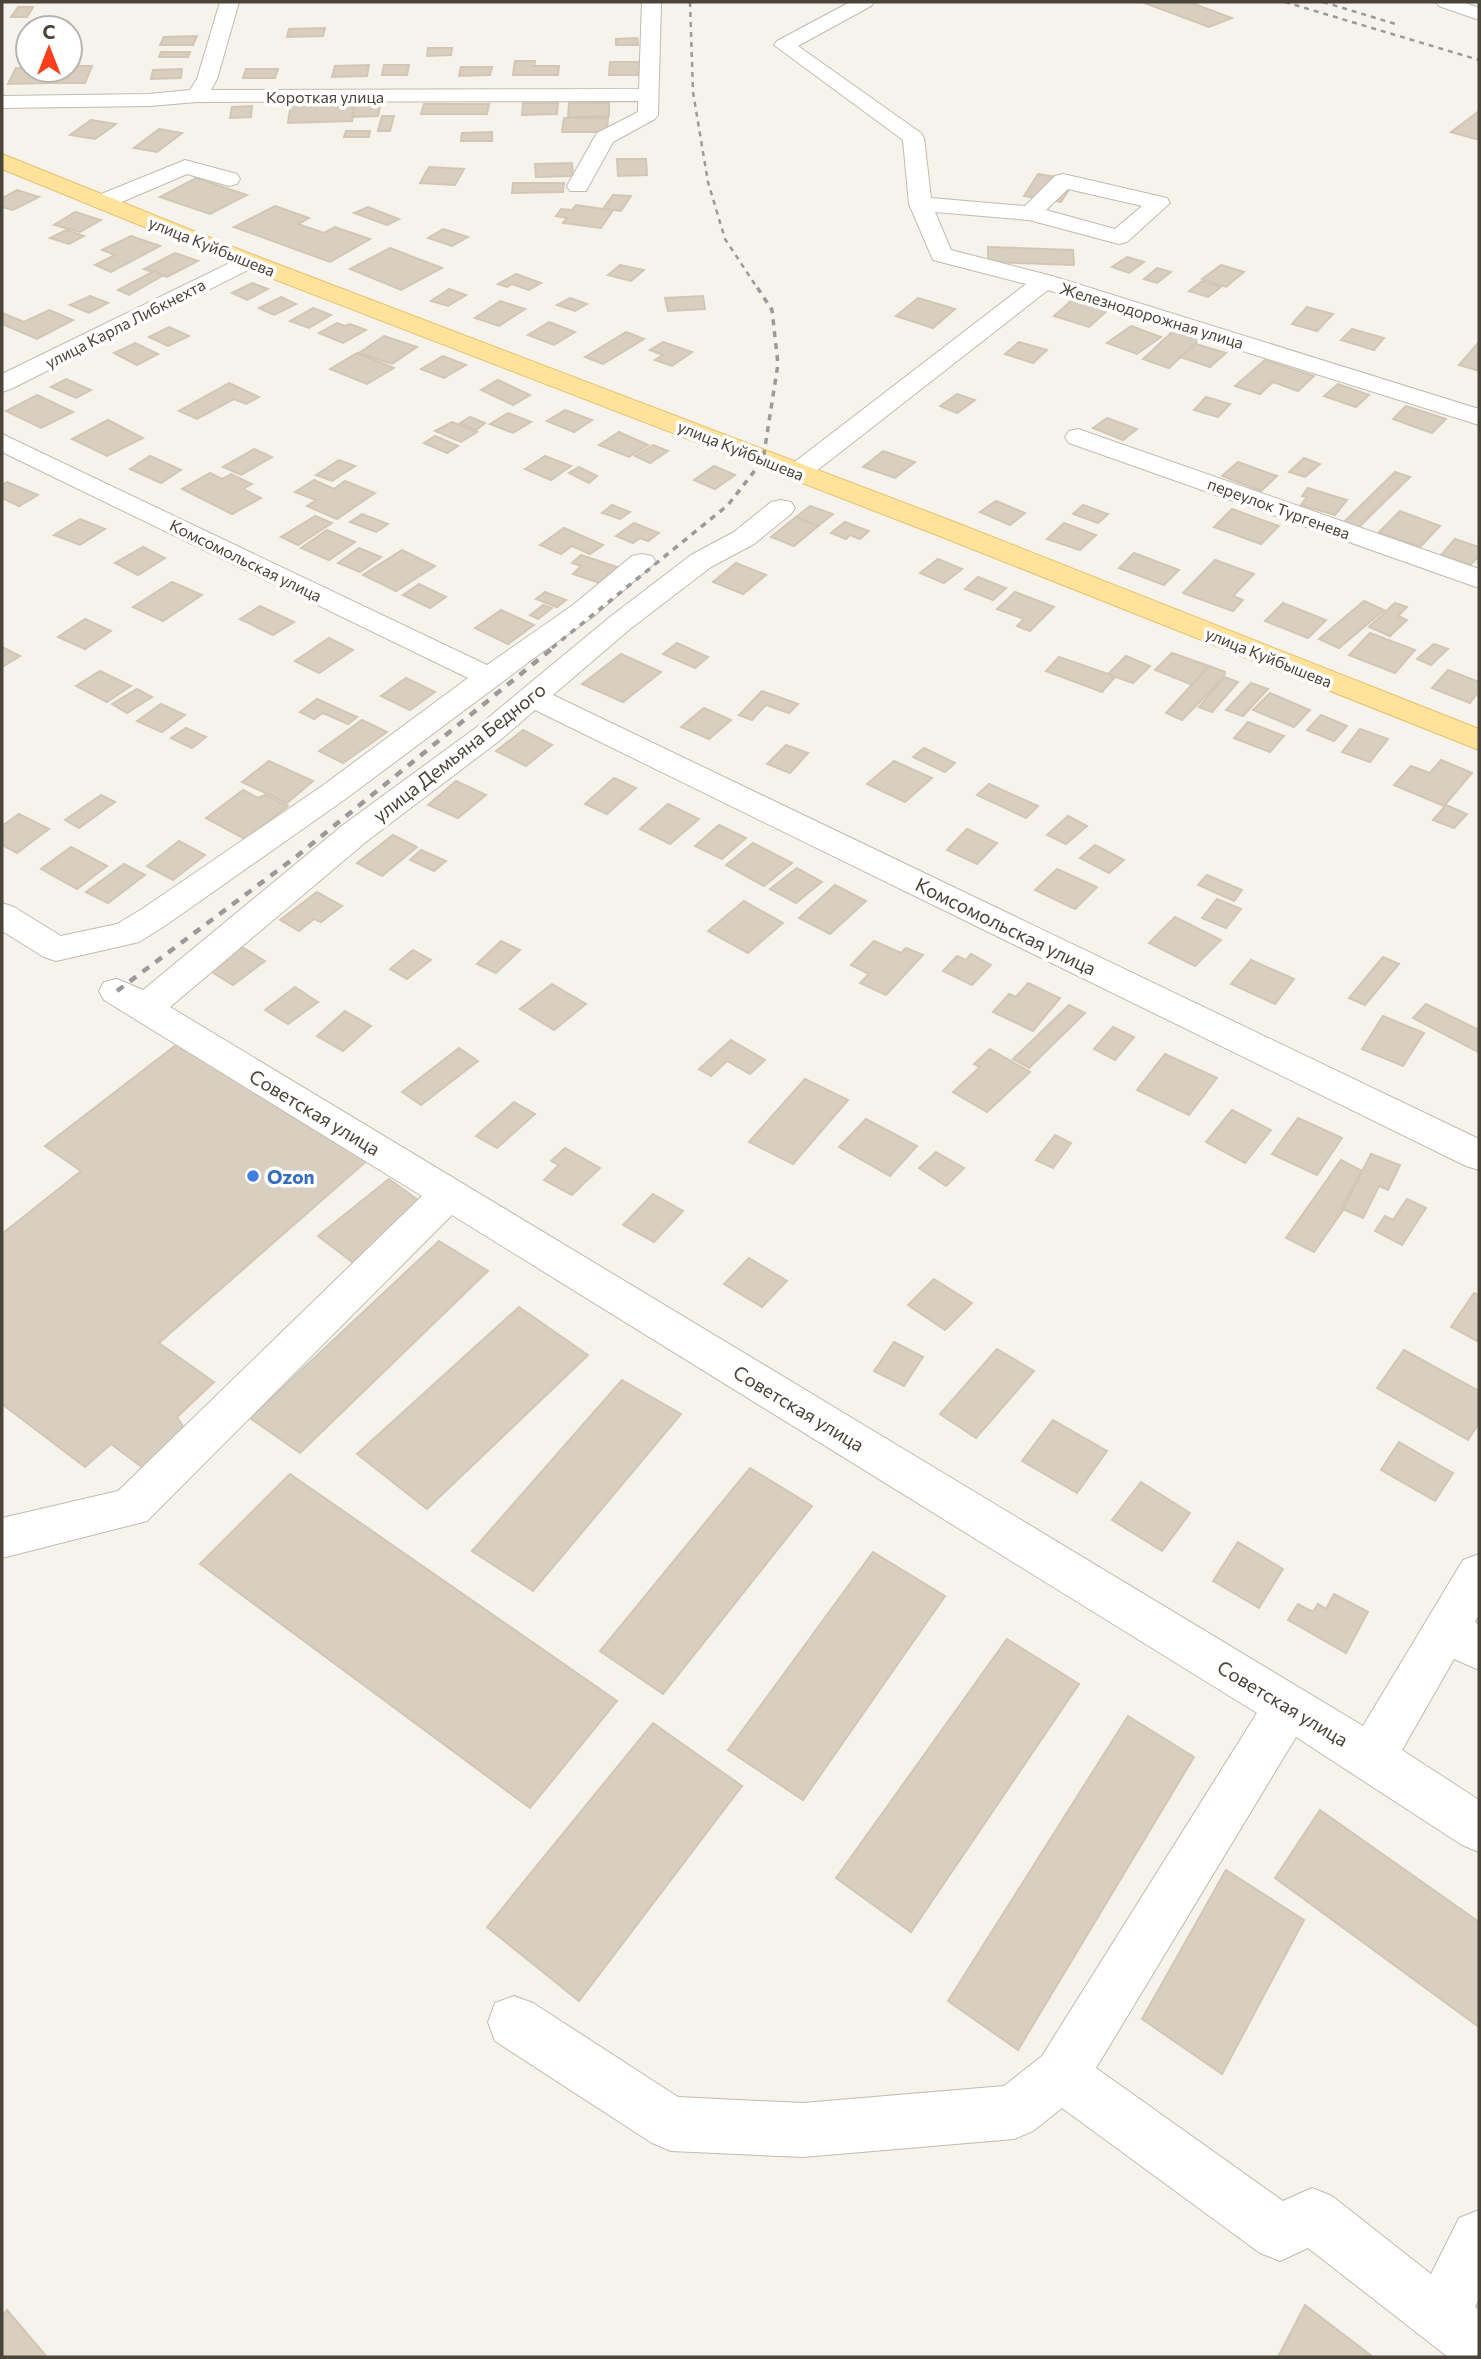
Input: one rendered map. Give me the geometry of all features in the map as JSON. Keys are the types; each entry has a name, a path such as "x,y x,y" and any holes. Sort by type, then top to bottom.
{"main road":[{"name":"улица Куйбышева","path":"2,161 248,261 947,529 1479,740"}],"street":[{"path":"197,96 207,79 229,2"},
{"path":"578,186 605,138 648,116 652,2"},
{"path":"864,2 784,45 913,138 920,204 941,255 1044,281"},
{"path":"1446,2 1479,14"},
{"name":"Короткая улица","path":"2,103 149,100 197,96 648,95"},
{"path":"102,202 185,167 229,179"},
{"path":"920,204 1030,213 1119,237 1159,202 1063,180 1030,213"},
{"name":"улица Карла Либкнехта","path":"2,384 248,261"},
{"name":"Железнодорожная улица","path":"797,473 1044,281 1479,417"},
{"name":"переулок Тургенева","path":"1078,436 1479,579"},
{"name":"Комсомольская улица","path":"2,442 489,677"},
{"name":"улица Демьяна Бедного","path":"131,1000 488,733 701,561 744,538 781,508"},
{"path":"2,915 55,949 127,934 333,793 583,611 642,562"},
{"name":"Комсомольская улица","path":"532,697 1479,1156"},
{"name":"Советская улица","path":"131,1000 1371,1757 1479,1828"},
{"path":"2,1538 131,1507 449,1194"},
{"path":"1371,1757 1463,1639 1479,1574"},
{"path":"514,2022 671,2124 803,2130 1014,2112 1060,2075 1288,1707"},
{"path":"1060,2075 1280,2233 1312,2216 1460,2330 1479,2238"}],"building":[{"path":"1142,2 1189,2 1232,18 1209,27"},
{"path":"18,7 33,7 29,14 14,14 14,17 11,17"},
{"path":"325,28 323,36 287,37 289,29"},
{"path":"197,36 193,45 160,45 164,37"},
{"path":"637,38 638,45 616,45 616,39"},
{"path":"428,48 452,48 451,55 427,56"},
{"path":"161,52 190,52 188,57 159,57"},
{"path":"515,61 535,61 534,66 559,66 558,75 513,75"},
{"path":"610,62 640,62 639,75 609,75"},
{"path":"369,65 367,76 332,77 335,66"},
{"path":"384,65 409,65 407,75 382,75"},
{"path":"84,66 92,66 85,83"},
{"path":"461,67 492,67 490,75 459,76"},
{"path":"182,69 181,78 151,79 153,70"},
{"path":"246,69 278,69 275,78 243,78"},
{"path":"14,72 14,84 8,84"},
{"path":"355,101 352,121 288,123 291,103"},
{"path":"523,103 558,103 557,114 522,115"},
{"path":"569,103 609,103 609,116 568,117"},
{"path":"424,104 489,104 487,114 421,114"},
{"path":"252,106 251,117 230,118 232,107"},
{"path":"355,106 380,106 378,116 352,117"},
{"path":"1479,111 1479,140 1451,132"},
{"path":"382,116 394,116 390,131 378,131"},
{"path":"564,118 608,118 607,132 562,132"},
{"path":"91,120 116,124 95,139 70,135"},
{"path":"159,129 182,133 157,152 134,148"},
{"path":"346,131 370,131 369,137 344,137"},
{"path":"492,132 492,141 461,141 462,133"},
{"path":"617,159 646,159 647,175 618,176"},
{"path":"572,163 573,176 536,177 535,164"},
{"path":"429,167 464,169 455,185 420,183"},
{"path":"1038,174 1075,180 1061,202 1024,196"},
{"path":"196,178 247,195 210,214 160,197"},
{"path":"513,183 564,183 563,192 512,193"},
{"path":"17,190 39,197 13,210 2,207 2,198"},
{"path":"613,195 631,196 621,211 603,209"},
{"path":"576,205 613,210 601,228 563,223 567,218 556,216 561,209 572,210"},
{"path":"275,206 309,218 298,224 324,233 335,227 370,239 330,262 234,227"},
{"path":"368,207 399,219 387,225 354,213"},
{"path":"75,212 101,220 80,232 54,225"},
{"path":"443,229 468,237 452,246 428,238"},
{"path":"66,230 84,236 69,244 50,238"},
{"path":"131,236 160,246 111,272 95,265 115,255 102,250"},
{"path":"988,247 1073,250 1074,265 988,262"},
{"path":"390,248 442,268 401,290 350,269"},
{"path":"175,253 198,261 167,277 144,269"},
{"path":"1127,257 1144,262 1129,273 1112,267"},
{"path":"620,265 644,270 631,281 608,275"},
{"path":"1221,265 1244,272 1226,287 1202,279"},
{"path":"1157,268 1171,272 1157,283 1144,279"},
{"path":"154,271 164,275 129,295 118,290"},
{"path":"516,274 541,283 529,290 512,284 507,287 498,284"},
{"path":"1202,281 1221,287 1208,297 1189,291"},
{"path":"252,283 268,289 247,300 232,293"},
{"path":"449,289 466,295 448,306 431,301"},
{"path":"90,296 108,303 89,313 70,305"},
{"path":"703,296 705,309 668,311 665,298"},
{"path":"281,297 296,304 274,315 259,308"},
{"path":"570,298 587,304 575,311 557,305"},
{"path":"918,298 955,309 933,328 896,316"},
{"path":"1073,299 1108,310 1089,327 1054,316"},
{"path":"500,301 525,309 499,326 475,318"},
{"path":"1307,307 1333,314 1317,331 1292,324"},
{"path":"313,308 331,315 309,328 290,321"},
{"path":"49,310 73,320 37,339 2,324 2,313 24,322"},
{"path":"549,322 575,332 554,345 528,335"},
{"path":"337,323 366,330 343,343 319,333"},
{"path":"1131,326 1161,337 1137,354 1107,343"},
{"path":"169,327 189,336 168,346 149,337"},
{"path":"1352,329 1384,338 1374,350 1341,340"},
{"path":"1173,331 1200,339 1169,368 1143,359"},
{"path":"626,332 644,339 603,364 585,357"},
{"path":"384,336 417,347 392,364 359,353"},
{"path":"663,342 692,352 672,366 655,360 663,355 650,350"},
{"path":"1019,342 1047,350 1033,363 1005,354"},
{"path":"1479,342 1479,371 1459,365"},
{"path":"135,343 158,354 137,365 114,353"},
{"path":"1196,344 1226,353 1210,367 1180,357"},
{"path":"357,353 394,368 367,384 330,369"},
{"path":"443,356 466,365 444,378 421,369"},
{"path":"1265,360 1314,376 1298,391 1273,382 1260,394 1235,386"},
{"path":"66,379 91,390 76,398 51,387"},
{"path":"498,380 530,395 513,405 481,390"},
{"path":"229,383 259,397 246,404 234,399 197,419 179,411"},
{"path":"1338,384 1369,395 1356,407 1324,396"},
{"path":"957,394 975,400 957,413 940,406"},
{"path":"37,395 73,412 41,428 6,411"},
{"path":"1206,397 1230,404 1218,417 1194,410"},
{"path":"1406,406 1446,419 1432,433 1393,419"},
{"path":"565,410 592,420 574,432 547,421"},
{"path":"508,413 531,422 513,433 490,424"},
{"path":"470,417 485,423 476,430 460,423"},
{"path":"1107,418 1137,429 1123,440 1093,428"},
{"path":"108,420 143,438 107,456 72,439"},
{"path":"452,422 477,432 461,442 435,431"},
{"path":"619,432 648,445 629,457 599,445"},
{"path":"435,436 458,446 447,453 424,443"},
{"path":"653,445 668,451 650,463 635,456"},
{"path":"254,449 272,457 241,475 223,467"},
{"path":"883,451 915,462 895,478 863,467"},
{"path":"150,456 181,470 161,483 130,469"},
{"path":"545,456 571,466 551,480 525,469"},
{"path":"1304,458 1320,464 1305,477 1289,472"},
{"path":"339,460 355,466 332,481 316,475"},
{"path":"1238,462 1277,476 1261,491 1222,476"},
{"path":"714,466 735,475 715,489 694,480"},
{"path":"579,467 597,476 589,483 569,473"},
{"path":"1395,472 1410,477 1359,527 1344,522"},
{"path":"210,473 222,479 231,474 252,484 243,489 261,498 232,514 182,489"},
{"path":"314,480 334,489 345,481 375,493 337,519 307,506 316,500 295,492"},
{"path":"7,482 38,495 19,506 2,498 2,485"},
{"path":"1308,488 1347,500 1335,515 1301,505 1307,497 1302,496"},
{"path":"996,501 1025,513 1010,525 980,512"},
{"path":"612,505 630,512 620,519 602,513"},
{"path":"1083,505 1108,514 1098,523 1073,514"},
{"path":"810,506 833,514 818,526 796,517"},
{"path":"1232,509 1279,526 1261,544 1214,527"},
{"path":"1400,511 1440,526 1420,547 1379,532"},
{"path":"362,514 388,524 376,532 350,522"},
{"path":"315,516 332,523 298,545 281,537"},
{"path":"796,517 818,526 794,546 771,537"},
{"path":"80,519 105,529 80,545 54,535"},
{"path":"845,522 869,531 860,539 850,535 846,539 831,533"},
{"path":"634,523 659,533 648,541 640,538 633,543 616,536"},
{"path":"1064,523 1096,535 1080,550 1047,539"},
{"path":"564,528 603,545 590,554 572,546 561,554 540,545"},
{"path":"327,530 355,542 329,560 301,548"},
{"path":"1455,539 1479,547 1479,556 1470,565 1441,555"},
{"path":"143,547 165,558 138,575 115,563"},
{"path":"359,548 381,557 360,572 338,563"},
{"path":"402,550 435,566 396,591 363,575"},
{"path":"1134,553 1179,570 1164,585 1119,568"},
{"path":"581,555 617,567 600,583 573,574 581,566 572,563"},
{"path":"938,559 962,569 944,583 920,573"},
{"path":"1215,560 1254,574 1233,596 1243,600 1233,611 1183,593"},
{"path":"736,563 766,575 743,594 713,582"},
{"path":"978,577 1006,588 993,600 965,589"},
{"path":"172,582 202,595 163,621 133,607"},
{"path":"419,584 446,597 430,608 403,595"},
{"path":"545,592 566,600 557,607 536,599"},
{"path":"1015,592 1054,607 1030,631 1017,626 1024,619 997,609"},
{"path":"1364,601 1384,610 1339,648 1319,639"},
{"path":"1283,603 1326,620 1308,638 1265,621"},
{"path":"1395,603 1407,607 1398,616 1407,620 1390,636 1369,627"},
{"path":"543,605 552,608 538,619 530,615"},
{"path":"260,606 294,622 273,635 240,619"},
{"path":"501,610 534,625 508,644 475,628"},
{"path":"85,619 111,631 85,649 58,637"},
{"path":"1370,633 1415,650 1395,673 1349,655"},
{"path":"329,638 353,650 319,673 295,661"},
{"path":"677,643 708,657 695,668 663,654"},
{"path":"1434,644 1448,649 1431,665 1417,659"},
{"path":"2,647 20,656 2,667"},
{"path":"1172,653 1209,666 1193,685 1155,670"},
{"path":"621,654 661,672 623,702 582,684"},
{"path":"1126,656 1150,666 1133,683 1108,674"},
{"path":"1059,657 1115,677 1102,692 1046,671"},
{"path":"1209,666 1225,672 1224,677 1182,720 1166,713"},
{"path":"1448,670 1479,682 1479,691 1470,703 1432,688"},
{"path":"100,671 131,686 107,702 76,686"},
{"path":"1224,677 1238,682 1212,712 1199,707"},
{"path":"406,678 435,692 410,710 381,696"},
{"path":"1251,683 1268,689 1243,716 1226,710"},
{"path":"137,689 152,697 127,713 112,704"},
{"path":"762,691 798,704 789,713 766,705 752,720 739,715"},
{"path":"1270,693 1310,710 1294,727 1253,710"},
{"path":"317,699 357,717 348,724 323,713 314,719 300,712"},
{"path":"161,704 185,715 162,732 137,721"},
{"path":"704,708 731,720 709,739 681,727"},
{"path":"1321,715 1347,726 1334,741 1307,730"},
{"path":"362,720 387,732 343,763 319,751"},
{"path":"1248,722 1284,736 1270,752 1234,738"},
{"path":"186,728 206,737 192,748 171,738"},
{"path":"1360,729 1388,739 1370,762 1342,752"},
{"path":"523,730 552,745 526,766 496,751"},
{"path":"786,745 808,753 790,773 767,764"},
{"path":"924,748 955,763 945,772 913,757"},
{"path":"1441,760 1472,773 1444,806 1394,785 1411,766 1430,773"},
{"path":"269,761 313,781 287,803 242,782"},
{"path":"894,761 932,778 905,802 867,784"},
{"path":"614,778 636,788 607,814 585,804"},
{"path":"456,781 486,795 458,818 428,805"},
{"path":"989,784 1038,806 1026,818 977,795"},
{"path":"243,790 258,798 265,795 288,806 245,839 206,818"},
{"path":"101,795 115,802 79,828 65,820"},
{"path":"668,804 699,819 670,844 640,829"},
{"path":"1446,805 1467,814 1454,828 1433,820"},
{"path":"19,814 49,829 17,853 2,845 2,826"},
{"path":"1068,816 1087,826 1066,844 1047,835"},
{"path":"719,825 746,838 722,859 695,846"},
{"path":"967,829 997,843 977,864 947,850"},
{"path":"393,835 417,847 382,876 357,863"},
{"path":"179,841 205,855 173,880 147,866"},
{"path":"753,843 792,863 764,886 726,865"},
{"path":"1095,845 1124,860 1109,873 1080,858"},
{"path":"71,847 107,866 77,889 41,869"},
{"path":"421,850 446,861 434,871 410,860"},
{"path":"124,864 145,875 108,903 86,892"},
{"path":"797,868 822,882 796,903 770,889"},
{"path":"1057,869 1097,887 1075,909 1035,890"},
{"path":"1207,875 1242,890 1234,901 1198,885"},
{"path":"835,885 866,901 830,934 799,918"},
{"path":"317,892 342,906 321,922 314,919 299,931 280,920"},
{"path":"1217,899 1241,909 1226,928 1202,918"},
{"path":"744,901 783,923 748,953 708,931"},
{"path":"1175,917 1221,940 1195,966 1149,943"},
{"path":"501,941 520,950 496,973 477,964"},
{"path":"874,941 901,953 906,948 923,955 886,995 860,983 869,974 851,965"},
{"path":"242,947 265,961 233,985 210,971"},
{"path":"413,950 431,960 407,979 390,969"},
{"path":"971,954 991,965 972,985 943,971 957,956 966,960"},
{"path":"1383,957 1399,964 1365,1005 1349,998"},
{"path":"1251,960 1294,979 1275,1004 1231,984"},
{"path":"1028,983 1060,998 1033,1031 993,1012 1009,994 1016,997"},
{"path":"552,984 586,1004 554,1030 520,1009"},
{"path":"295,987 318,1002 288,1024 265,1010"},
{"path":"1426,1004 1479,1030 1478,1052 1413,1018"},
{"path":"1069,1005 1085,1013 1029,1068 1013,1059"},
{"path":"345,1011 371,1026 343,1051 317,1036"},
{"path":"1383,1016 1424,1033 1403,1066 1362,1049"},
{"path":"1113,1027 1134,1037 1115,1060 1094,1049"},
{"path":"731,1040 765,1060 750,1074 727,1061 711,1076 699,1069"},
{"path":"180,1042 369,1159 159,1343 214,1382 177,1417 186,1431 159,1480 111,1444 85,1467 2,1404 2,1234 81,1171 45,1146"},
{"path":"459,1048 478,1061 421,1105 402,1092"},
{"path":"990,1049 1030,1072 987,1112 953,1092 980,1067 974,1064"},
{"path":"1165,1054 1217,1078 1189,1115 1137,1090"},
{"path":"805,1079 848,1100 793,1164 749,1142"},
{"path":"514,1102 535,1114 497,1148 476,1136"},
{"path":"1232,1110 1271,1130 1245,1163 1206,1142"},
{"path":"1298,1118 1342,1138 1317,1175 1272,1154"},
{"path":"866,1119 917,1146 890,1176 839,1147"},
{"path":"1055,1135 1071,1143 1053,1168 1036,1160"},
{"path":"565,1148 600,1168 572,1195 544,1180 559,1165 551,1161"},
{"path":"936,1152 964,1168 946,1186 919,1168"},
{"path":"1371,1154 1400,1165 1388,1190 1379,1186 1363,1218 1343,1209"},
{"path":"1341,1160 1362,1171 1341,1208 1343,1210 1314,1252 1286,1238"},
{"path":"389,1179 432,1210 360,1268 318,1236"},
{"path":"653,1194 683,1211 654,1242 623,1225"},
{"path":"1407,1199 1426,1208 1402,1245 1375,1231 1385,1216 1393,1220"},
{"path":"439,1241 488,1271 300,1453 250,1418"},
{"path":"749,1258 787,1281 762,1307 724,1284"},
{"path":"934,1279 972,1303 945,1330 908,1305"},
{"path":"1474,1293 1479,1295 1479,1342 1451,1327"},
{"path":"519,1307 588,1355 427,1509 357,1454"},
{"path":"894,1342 923,1357 904,1386 874,1371"},
{"path":"997,1349 1034,1371 976,1438 940,1414"},
{"path":"1404,1350 1479,1391 1479,1423 1468,1440 1377,1388"},
{"path":"622,1380 681,1414 533,1591 472,1551"},
{"path":"1053,1420 1107,1451 1077,1493 1022,1461"},
{"path":"1399,1442 1453,1473 1435,1501 1381,1470"},
{"path":"750,1468 812,1506 663,1694 600,1651"},
{"path":"290,1474 617,1701 530,1808 200,1564"},
{"path":"1141,1482 1190,1513 1162,1551 1112,1520"},
{"path":"1238,1542 1283,1569 1259,1608 1213,1581"},
{"path":"873,1552 945,1596 803,1800 728,1750"},
{"path":"1334,1594 1368,1612 1346,1653 1288,1620 1298,1604 1313,1612 1318,1604 1326,1609"},
{"path":"1007,1639 1079,1684 911,1932 836,1878"},
{"path":"1128,1716 1194,1757 1018,2050 948,2001"},
{"path":"653,1723 742,1786 579,2001 487,1927"},
{"path":"1320,1810 1479,1922 1479,2027 1275,1878"},
{"path":"1226,1870 1304,1920 1222,2074 1142,2019"},
{"path":"1305,2305 1373,2357 1278,2357"},
{"path":"7,2310 47,2357 2,2357 2,2316"}],"railway":[{"path":"690,2 693,92 708,182 725,239 758,289"},
{"path":"1285,2 1479,60"},
{"path":"1323,2 1399,25"},
{"path":"552,648 728,505 763,460 778,364 772,310 757,287"},
{"path":"117,991 297,856 554,647"}],"place":[{"name":"Ozon","path":"253,1176"}]}
